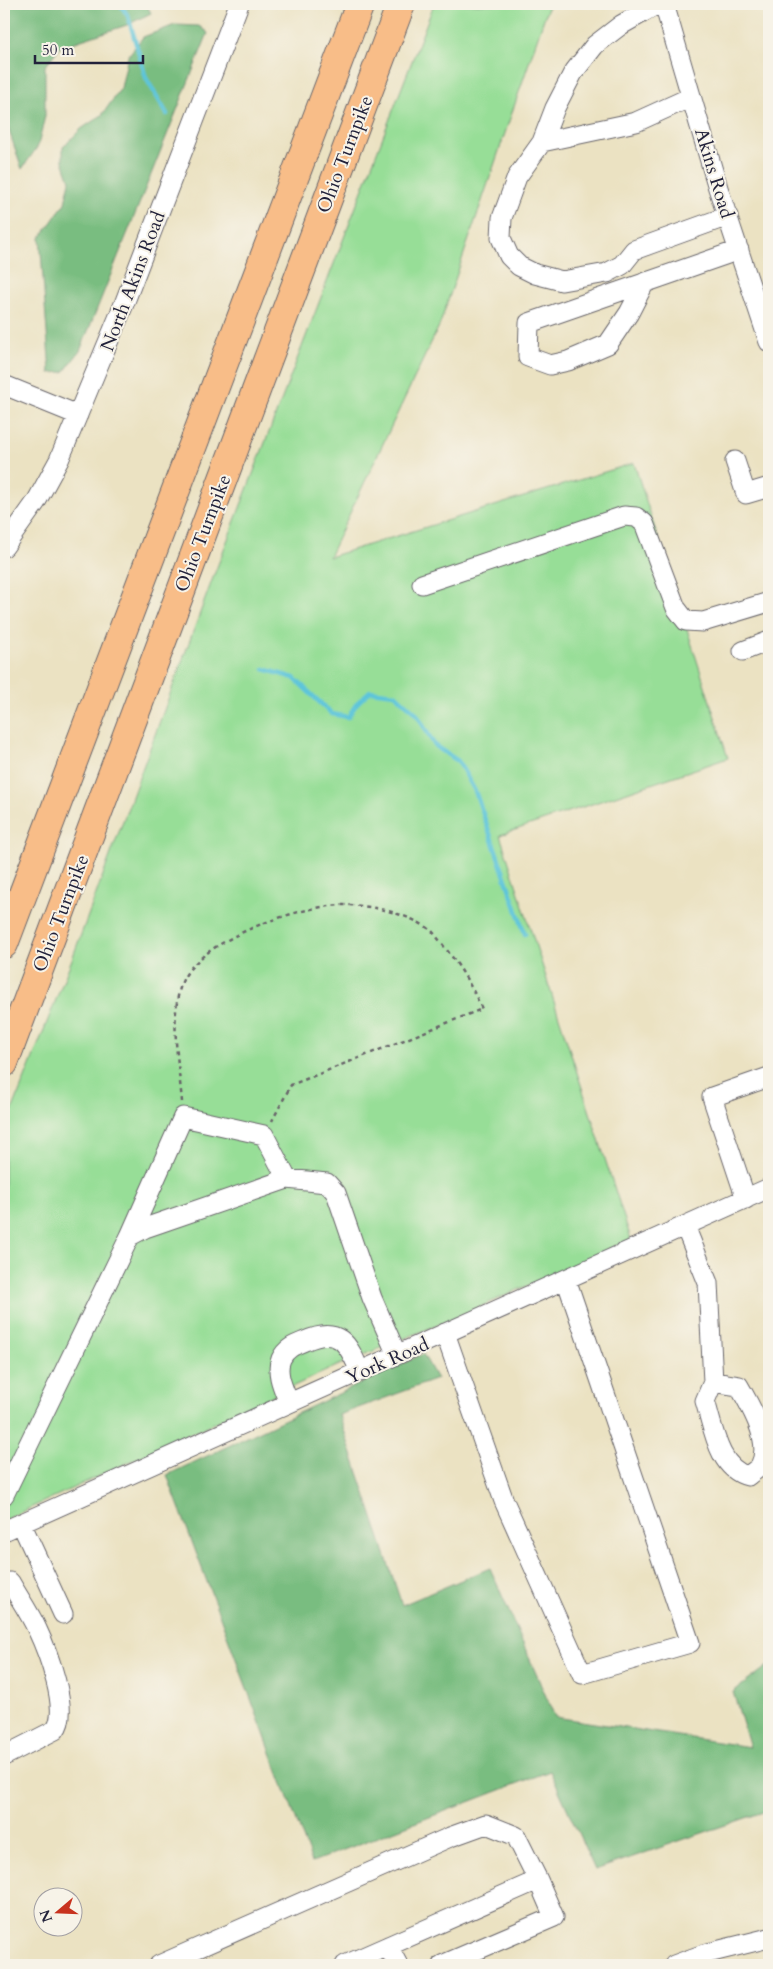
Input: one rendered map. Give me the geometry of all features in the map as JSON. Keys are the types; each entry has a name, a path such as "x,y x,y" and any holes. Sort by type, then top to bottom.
{"highway":[{"name":"Ohio Turnpike","path":"4,944 360,4"},
{"name":"Ohio Turnpike","path":"4,1063 401,4"}],"street":[{"name":"North Akins Road","path":"4,546 36,502 60,460 128,294 239,4"},
{"path":"658,4 621,25 595,45 573,73 555,108 542,142 517,178 502,218 501,238 509,256 519,266 535,274 562,281 607,273 622,265 634,250 728,216"},
{"name":"Akins Road","path":"664,4 728,216 768,333"},
{"path":"542,142 564,139 636,122 691,97"},
{"path":"645,282 629,313 608,344 568,361 550,365 528,357 529,323 645,282 739,250"},
{"path":"4,385 78,416"},
{"path":"735,461 746,494 769,487"},
{"path":"422,584 624,516 636,517 644,523 674,602 686,620 703,622 769,602"},
{"path":"742,651 769,642"},
{"path":"746,1199 712,1097 769,1077"},
{"path":"4,1495 130,1236 183,1117 264,1135 287,1179"},
{"path":"130,1236 145,1228 287,1179 327,1184 336,1193 372,1298 397,1355"},
{"name":"York Road","path":"4,1531 769,1188"},
{"path":"685,1226 708,1283 713,1382 705,1401 725,1460 737,1473 748,1476 760,1466 764,1447 758,1418 739,1386 713,1382"},
{"path":"445,1333 504,1501 582,1674 690,1643 566,1279"},
{"path":"289,1403 279,1375 281,1360 288,1348 325,1334 338,1337 350,1348 360,1372"},
{"path":"21,1523 63,1614"},
{"path":"4,1756 55,1730 60,1724 62,1716 61,1702 46,1651 30,1614 6,1578"},
{"path":"159,1965 450,1837 486,1824 516,1836 554,1917 442,1965"},
{"path":"345,1965 538,1880"},
{"path":"674,1965 704,1954 769,1938"},
{"path":"388,1946 398,1965"}],"path":[{"path":"183,1117 175,1011 182,981 199,961 230,937 298,911 348,904 399,913 432,931 465,973 482,1009 291,1085 264,1135"}],"green space":[{"path":"4,4 146,4 151,13 127,25 60,47 45,66 45,116 38,146 22,169 9,131 4,86"},
{"path":"434,4 549,4 440,324 329,557 634,463 728,758 500,835 631,1239 462,1315 339,1365 4,1520 4,1131 72,959 214,575"},
{"path":"175,25 199,26 208,33 80,351 64,372 50,373 40,238 65,203 70,181 63,161 63,147 81,129 102,115 121,88 128,56 143,37"},
{"path":"423,1354 437,1379 339,1415 402,1605 490,1568 555,1717 750,1747 733,1692 769,1665 769,1810 595,1870 550,1771 312,1862 167,1475"}],"waterway":[{"path":"120,4 128,16 146,78 167,114"},
{"path":"264,669 294,678 332,714 348,717 357,703 370,691 395,694 416,713 435,746 458,761 475,791 525,934"}]}
